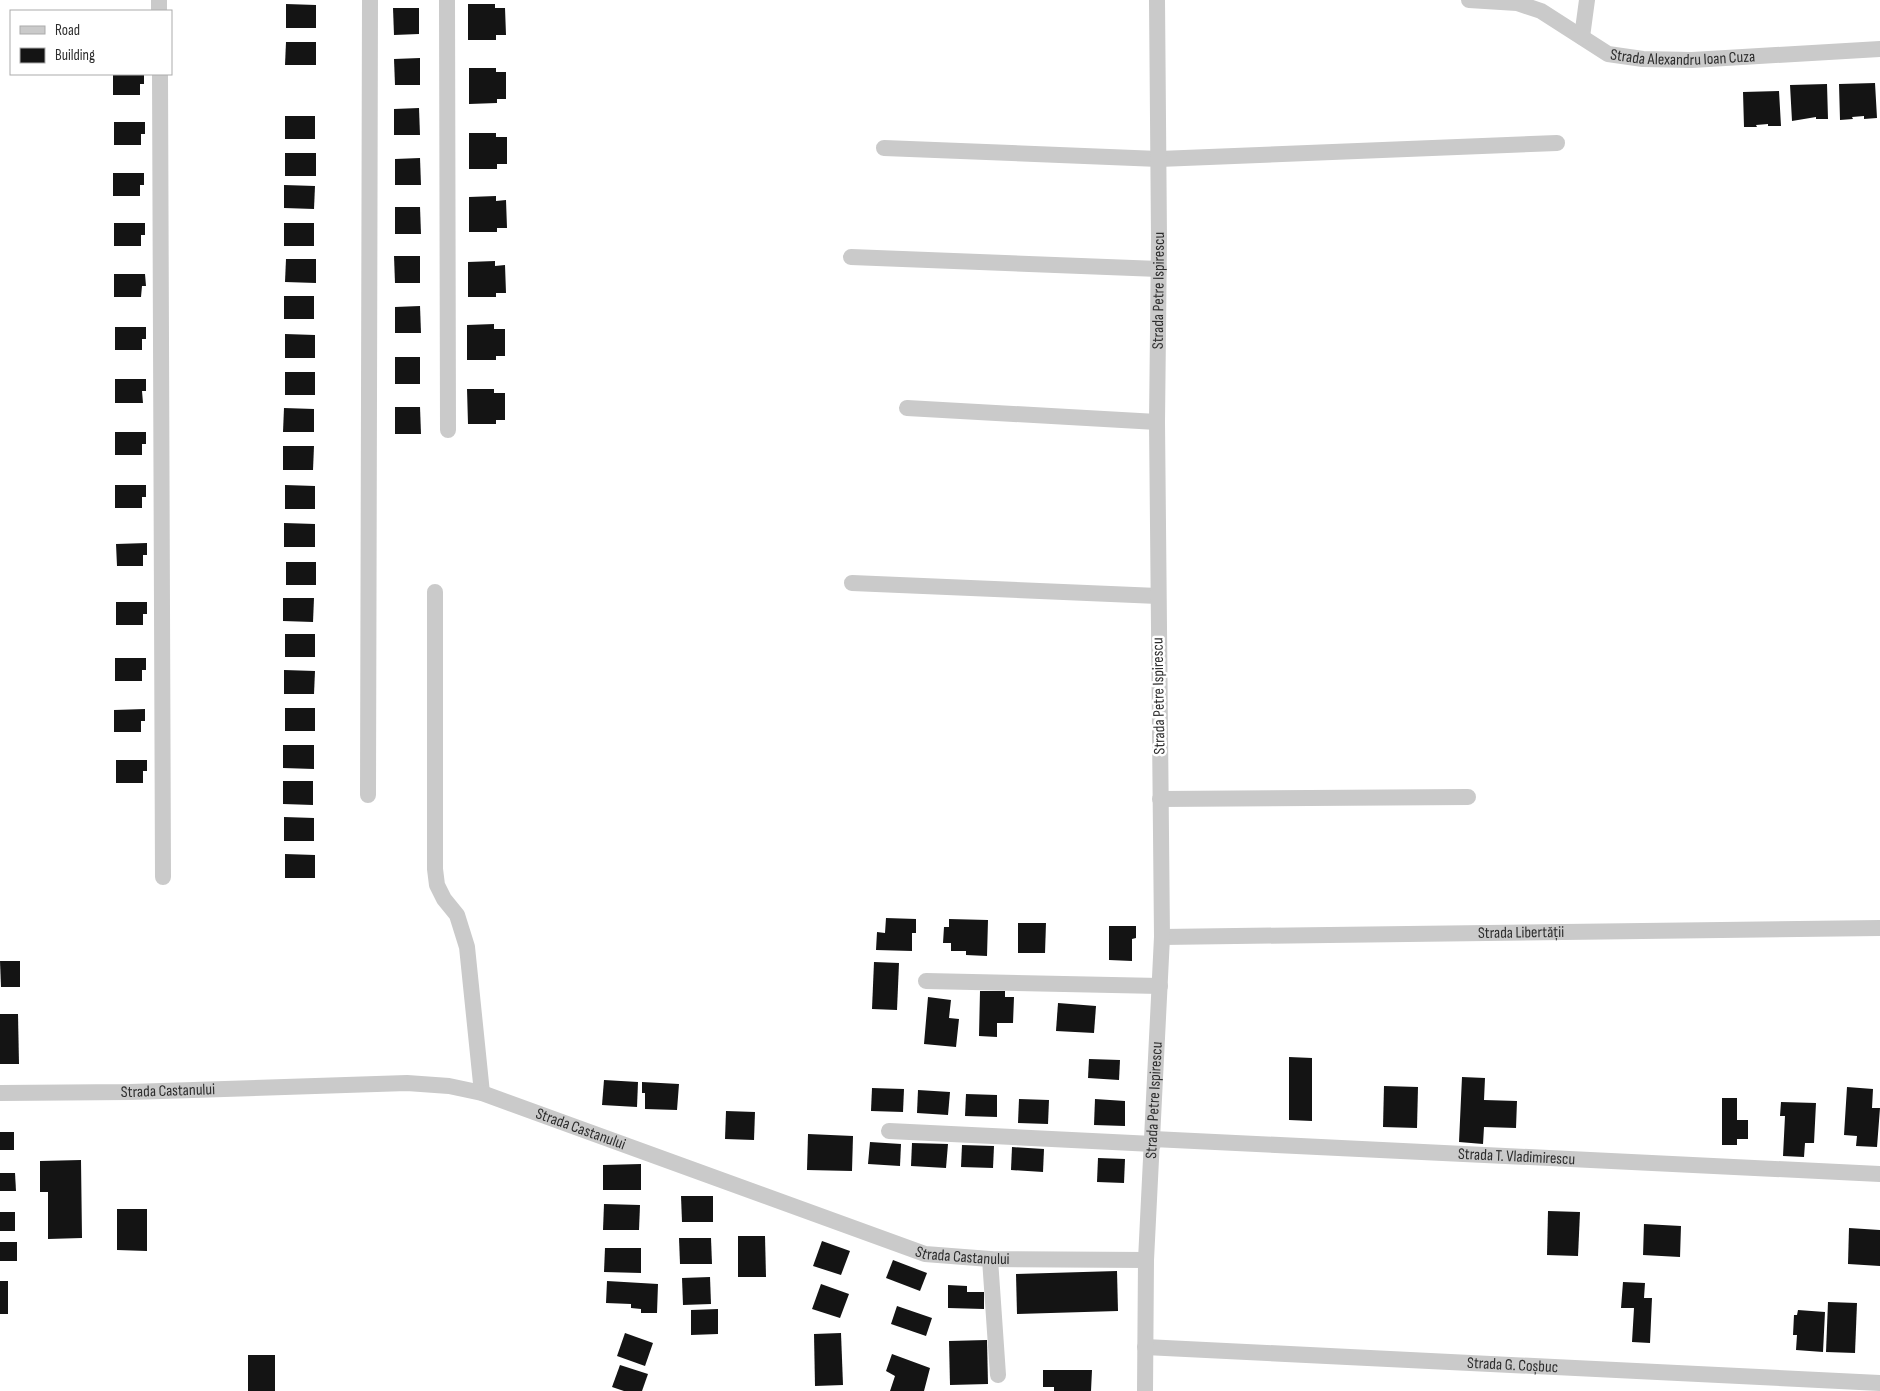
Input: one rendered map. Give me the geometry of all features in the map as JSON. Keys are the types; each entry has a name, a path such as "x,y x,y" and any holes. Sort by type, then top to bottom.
{"street":[{"path":"368,795 370,0"},
{"path":"447,0 448,430"},
{"name":"Strada Petre Ispirescu","path":"1145,1391 1146,1260 1162,937 1157,422 1159,159 1157,0"},
{"name":"Strada Alexandru Ioan Cuza","path":"1469,0 1517,3 1542,12 1608,54 1643,59 1692,60 1880,49"},
{"path":"1582,37 1586,0"},
{"path":"160,75 163,878"},
{"path":"884,148 1159,159 1557,143"},
{"path":"851,257 1159,270"},
{"path":"907,408 1157,422"},
{"path":"852,583 1158,596"},
{"path":"435,592 435,869 437,885 444,899 457,915 467,947 482,1093"},
{"path":"1160,799 1468,797"},
{"name":"Strada Libertății","path":"1162,937 1880,928"},
{"path":"926,982 1160,986"},
{"name":"Strada Castanului","path":"0,1093 130,1092 407,1083 449,1086 482,1093 925,1254 990,1259 1146,1260"},
{"name":"Strada T. Vladimirescu","path":"889,1130 1880,1174"},
{"path":"990,1259 998,1375"},
{"name":"Strada G. Coșbuc","path":"1145,1348 1880,1383"}],"building":[{"path":"286,4 316,5 316,28 286,28"},
{"path":"468,4 495,4 495,8 505,8 506,35 496,35 496,40 468,40"},
{"path":"393,8 419,8 419,34 394,35"},
{"path":"286,42 316,42 316,65 285,65"},
{"path":"420,58 420,85 395,85 394,59"},
{"path":"469,68 496,68 496,72 506,72 506,99 497,99 497,103 469,104"},
{"path":"113,75 144,75 144,84 140,84 140,95 113,95"},
{"path":"1875,83 1877,118 1864,119 1864,116 1840,120 1839,84"},
{"path":"1827,84 1828,119 1816,119 1816,117 1792,121 1790,85"},
{"path":"1779,91 1781,126 1768,126 1768,124 1756,125 1757,127 1744,127 1743,92"},
{"path":"419,108 420,135 394,135 394,109"},
{"path":"285,116 315,116 315,139 285,139"},
{"path":"114,122 145,122 145,134 141,134 141,145 114,145"},
{"path":"469,133 496,133 496,137 507,137 507,164 497,164 497,169 469,169"},
{"path":"285,153 316,153 316,176 285,176"},
{"path":"420,158 421,185 395,185 395,159"},
{"path":"113,173 144,173 144,185 140,185 140,196 113,196"},
{"path":"284,185 315,186 314,209 284,208"},
{"path":"496,196 496,201 506,200 507,228 497,228 497,232 469,232 469,197"},
{"path":"395,207 420,207 421,234 395,234"},
{"path":"114,223 145,223 145,235 141,235 141,246 114,246"},
{"path":"284,223 314,223 314,246 284,246"},
{"path":"394,256 420,256 420,283 395,283"},
{"path":"286,259 316,259 316,283 285,282"},
{"path":"495,261 495,266 505,265 506,293 496,293 496,297 468,297 468,262"},
{"path":"114,274 145,274 146,286 142,286 141,297 114,297"},
{"path":"284,296 314,296 314,319 284,319"},
{"path":"420,306 421,333 395,333 395,307"},
{"path":"494,324 494,329 505,329 505,356 496,356 496,360 467,360 467,325"},
{"path":"115,327 146,327 146,339 142,339 142,350 115,350"},
{"path":"285,334 315,335 315,358 285,358"},
{"path":"395,357 420,357 420,384 395,384"},
{"path":"285,372 315,372 315,395 285,395"},
{"path":"115,379 146,379 146,391 142,391 143,403 115,403"},
{"path":"467,389 494,389 494,393 505,393 505,420 496,420 496,424 468,424"},
{"path":"395,407 420,407 421,434 395,434"},
{"path":"284,408 314,409 314,432 283,432"},
{"path":"115,432 146,432 146,444 142,444 142,455 115,455"},
{"path":"283,446 314,446 313,470 283,470"},
{"path":"115,485 146,485 146,497 142,497 142,508 115,508"},
{"path":"285,485 315,486 315,509 285,509"},
{"path":"284,523 315,524 315,547 284,547"},
{"path":"147,543 147,555 143,555 143,566 117,566 116,544"},
{"path":"286,562 316,562 316,585 286,585"},
{"path":"283,598 314,598 313,622 283,621"},
{"path":"116,602 147,602 147,614 143,614 143,625 116,625"},
{"path":"285,634 315,634 315,657 285,657"},
{"path":"115,658 146,658 146,670 142,670 142,681 115,681"},
{"path":"284,670 315,671 314,694 284,694"},
{"path":"285,708 315,708 315,731 285,731"},
{"path":"145,709 145,721 141,721 141,732 114,732 114,710"},
{"path":"283,745 314,745 314,769 283,768"},
{"path":"116,760 147,760 147,771 143,771 143,783 116,783"},
{"path":"283,781 313,781 313,805 283,804"},
{"path":"284,817 314,818 314,841 284,841"},
{"path":"285,854 315,855 315,878 285,878"},
{"path":"886,918 916,919 916,933 912,933 912,951 876,950 877,932 885,933"},
{"path":"949,919 988,920 987,956 966,955 966,951 951,951 951,943 943,943 944,927 949,927"},
{"path":"1018,923 1046,923 1045,953 1018,953"},
{"path":"1109,926 1136,926 1136,938 1132,939 1132,961 1109,960"},
{"path":"0,961 20,961 20,987 1,987"},
{"path":"874,962 899,963 897,1010 872,1009"},
{"path":"980,991 1005,991 1005,997 1014,997 1013,1023 997,1023 997,1037 979,1036"},
{"path":"928,997 951,1000 949,1018 959,1019 956,1047 924,1044"},
{"path":"1058,1003 1096,1006 1094,1033 1056,1031"},
{"path":"0,1014 18,1014 19,1064 0,1064"},
{"path":"1289,1057 1312,1058 1312,1121 1289,1120"},
{"path":"1089,1059 1120,1060 1119,1080 1088,1078"},
{"path":"1462,1077 1485,1078 1484,1100 1517,1101 1516,1128 1484,1127 1483,1144 1459,1142"},
{"path":"604,1080 638,1082 637,1107 602,1105"},
{"path":"642,1082 679,1084 677,1110 645,1109 645,1093 642,1093"},
{"path":"1384,1086 1418,1087 1417,1128 1383,1127"},
{"path":"1847,1087 1873,1089 1872,1108 1880,1108 1877,1147 1856,1146 1857,1136 1844,1135"},
{"path":"872,1088 904,1089 903,1112 871,1111"},
{"path":"918,1090 950,1092 948,1115 917,1113"},
{"path":"966,1094 997,1095 997,1117 965,1116"},
{"path":"1722,1098 1737,1098 1737,1120 1748,1120 1748,1139 1737,1139 1737,1145 1722,1145"},
{"path":"1019,1099 1049,1100 1048,1124 1018,1123"},
{"path":"1095,1099 1125,1101 1125,1126 1094,1125"},
{"path":"1781,1102 1816,1103 1814,1143 1805,1143 1804,1157 1783,1156 1785,1116 1780,1116"},
{"path":"726,1111 755,1112 754,1140 725,1139"},
{"path":"0,1132 14,1132 14,1150 0,1150"},
{"path":"808,1134 853,1136 852,1171 807,1170"},
{"path":"870,1142 901,1144 900,1166 868,1164"},
{"path":"912,1143 948,1144 946,1168 911,1166"},
{"path":"962,1145 994,1146 993,1168 961,1167"},
{"path":"1012,1147 1044,1149 1043,1172 1011,1170"},
{"path":"1098,1158 1125,1159 1124,1183 1097,1182"},
{"path":"81,1160 82,1238 48,1239 48,1192 40,1192 40,1161"},
{"path":"641,1164 641,1190 603,1190 603,1165"},
{"path":"0,1173 15,1173 16,1191 0,1191"},
{"path":"681,1196 713,1196 713,1222 682,1222"},
{"path":"604,1204 640,1205 639,1230 603,1230"},
{"path":"117,1209 147,1209 147,1251 117,1250"},
{"path":"1548,1211 1580,1212 1578,1256 1547,1255"},
{"path":"0,1212 15,1212 15,1231 0,1231"},
{"path":"1644,1224 1681,1226 1680,1257 1643,1255"},
{"path":"1849,1228 1880,1230 1880,1266 1848,1264"},
{"path":"738,1236 765,1236 766,1277 738,1277"},
{"path":"679,1238 711,1238 712,1264 680,1264"},
{"path":"822,1241 850,1251 841,1275 813,1266"},
{"path":"0,1242 17,1242 17,1261 0,1261"},
{"path":"605,1248 641,1248 641,1273 604,1272"},
{"path":"893,1260 927,1273 920,1291 886,1278"},
{"path":"1117,1271 1118,1311 1017,1314 1016,1274"},
{"path":"710,1277 711,1304 683,1305 682,1278"},
{"path":"0,1281 8,1281 8,1314 0,1314"},
{"path":"607,1281 658,1284 657,1313 641,1313 641,1309 631,1308 631,1304 606,1303"},
{"path":"1623,1282 1645,1283 1644,1298 1652,1298 1650,1343 1632,1342 1634,1308 1621,1308"},
{"path":"821,1284 849,1294 840,1318 812,1309"},
{"path":"948,1285 967,1286 967,1292 984,1292 984,1309 948,1308"},
{"path":"1828,1302 1857,1303 1855,1353 1826,1352"},
{"path":"897,1306 932,1318 926,1336 891,1324"},
{"path":"718,1309 718,1334 691,1335 691,1310"},
{"path":"1798,1310 1825,1312 1823,1352 1796,1350 1797,1335 1793,1335 1794,1315 1797,1315"},
{"path":"625,1333 653,1343 645,1366 617,1356"},
{"path":"841,1333 843,1385 815,1386 814,1334"},
{"path":"987,1340 988,1384 950,1385 949,1341"},
{"path":"892,1354 930,1368 924,1391 890,1391 895,1376 886,1371"},
{"path":"248,1355 275,1355 275,1391 248,1391"},
{"path":"620,1365 648,1374 642,1391 624,1391 612,1387"},
{"path":"1043,1370 1092,1370 1091,1391 1054,1391 1054,1387 1043,1387"}]}
